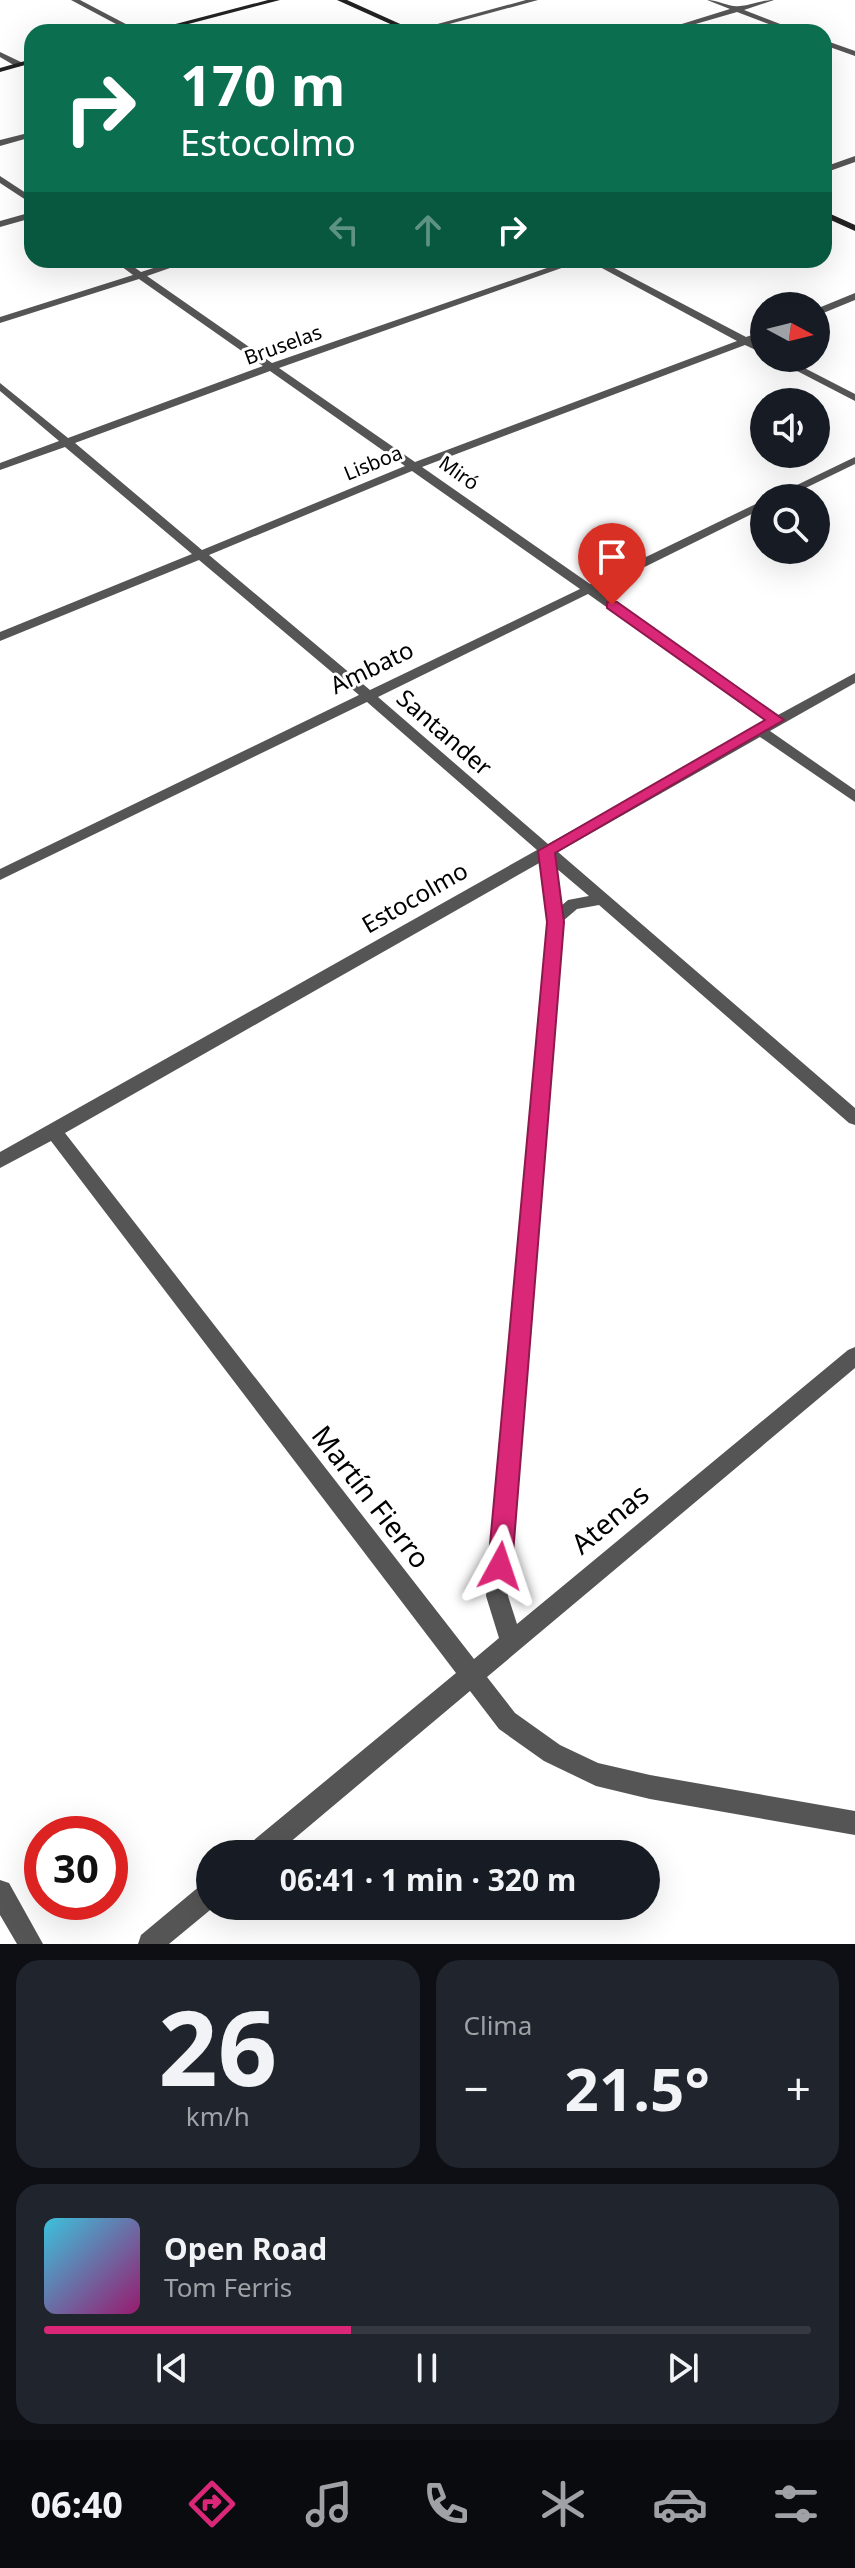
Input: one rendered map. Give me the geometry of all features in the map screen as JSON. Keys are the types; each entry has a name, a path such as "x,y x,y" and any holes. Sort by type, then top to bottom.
{"street":[{"path":"75,0 122,24"},
{"path":"181,24 262,1 276,0"},
{"path":"341,0 395,24"},
{"path":"443,24 534,0"},
{"path":"711,0 776,24"},
{"path":"687,24 770,0"},
{"path":"832,45 855,54"},
{"path":"832,54 855,47"},
{"path":"0,54 20,65"},
{"path":"0,70 24,64"},
{"path":"0,143 24,136"},
{"path":"832,167 855,159"},
{"path":"0,179 24,196"},
{"path":"0,224 24,217"},
{"path":"832,218 855,228"},
{"name":"Miró","path":"130,268 776,720"},
{"path":"0,320 163,268"},
{"name":"Bruselas","path":"0,467 274,366 556,268"},
{"path":"607,268 750,344"},
{"path":"830,307 855,296"},
{"name":"Lisboa","path":"0,637 415,466 750,340"},
{"path":"804,372 855,398"},
{"name":"Santander","path":"0,386 367,695 855,1118"},
{"path":"805,484 855,460"},
{"name":"Ambato","path":"0,875 750,511"},
{"name":"Estocolmo","path":"0,1161 855,677"},
{"path":"759,730 855,797"},
{"path":"511,1640 497,1596 555,919 547,851"},
{"path":"555,919 573,904 601,899"},
{"name":"Martín Fierro","path":"53,1131 507,1721 552,1753 596,1774 650,1787 855,1823"},
{"name":"Atenas","path":"274,1840 855,1356"},
{"path":"0,1892 31,1944"},
{"path":"150,1944 196,1906"}],"route":[{"path":"500,1566 555,922 547,851 776,720 612,605"}]}
